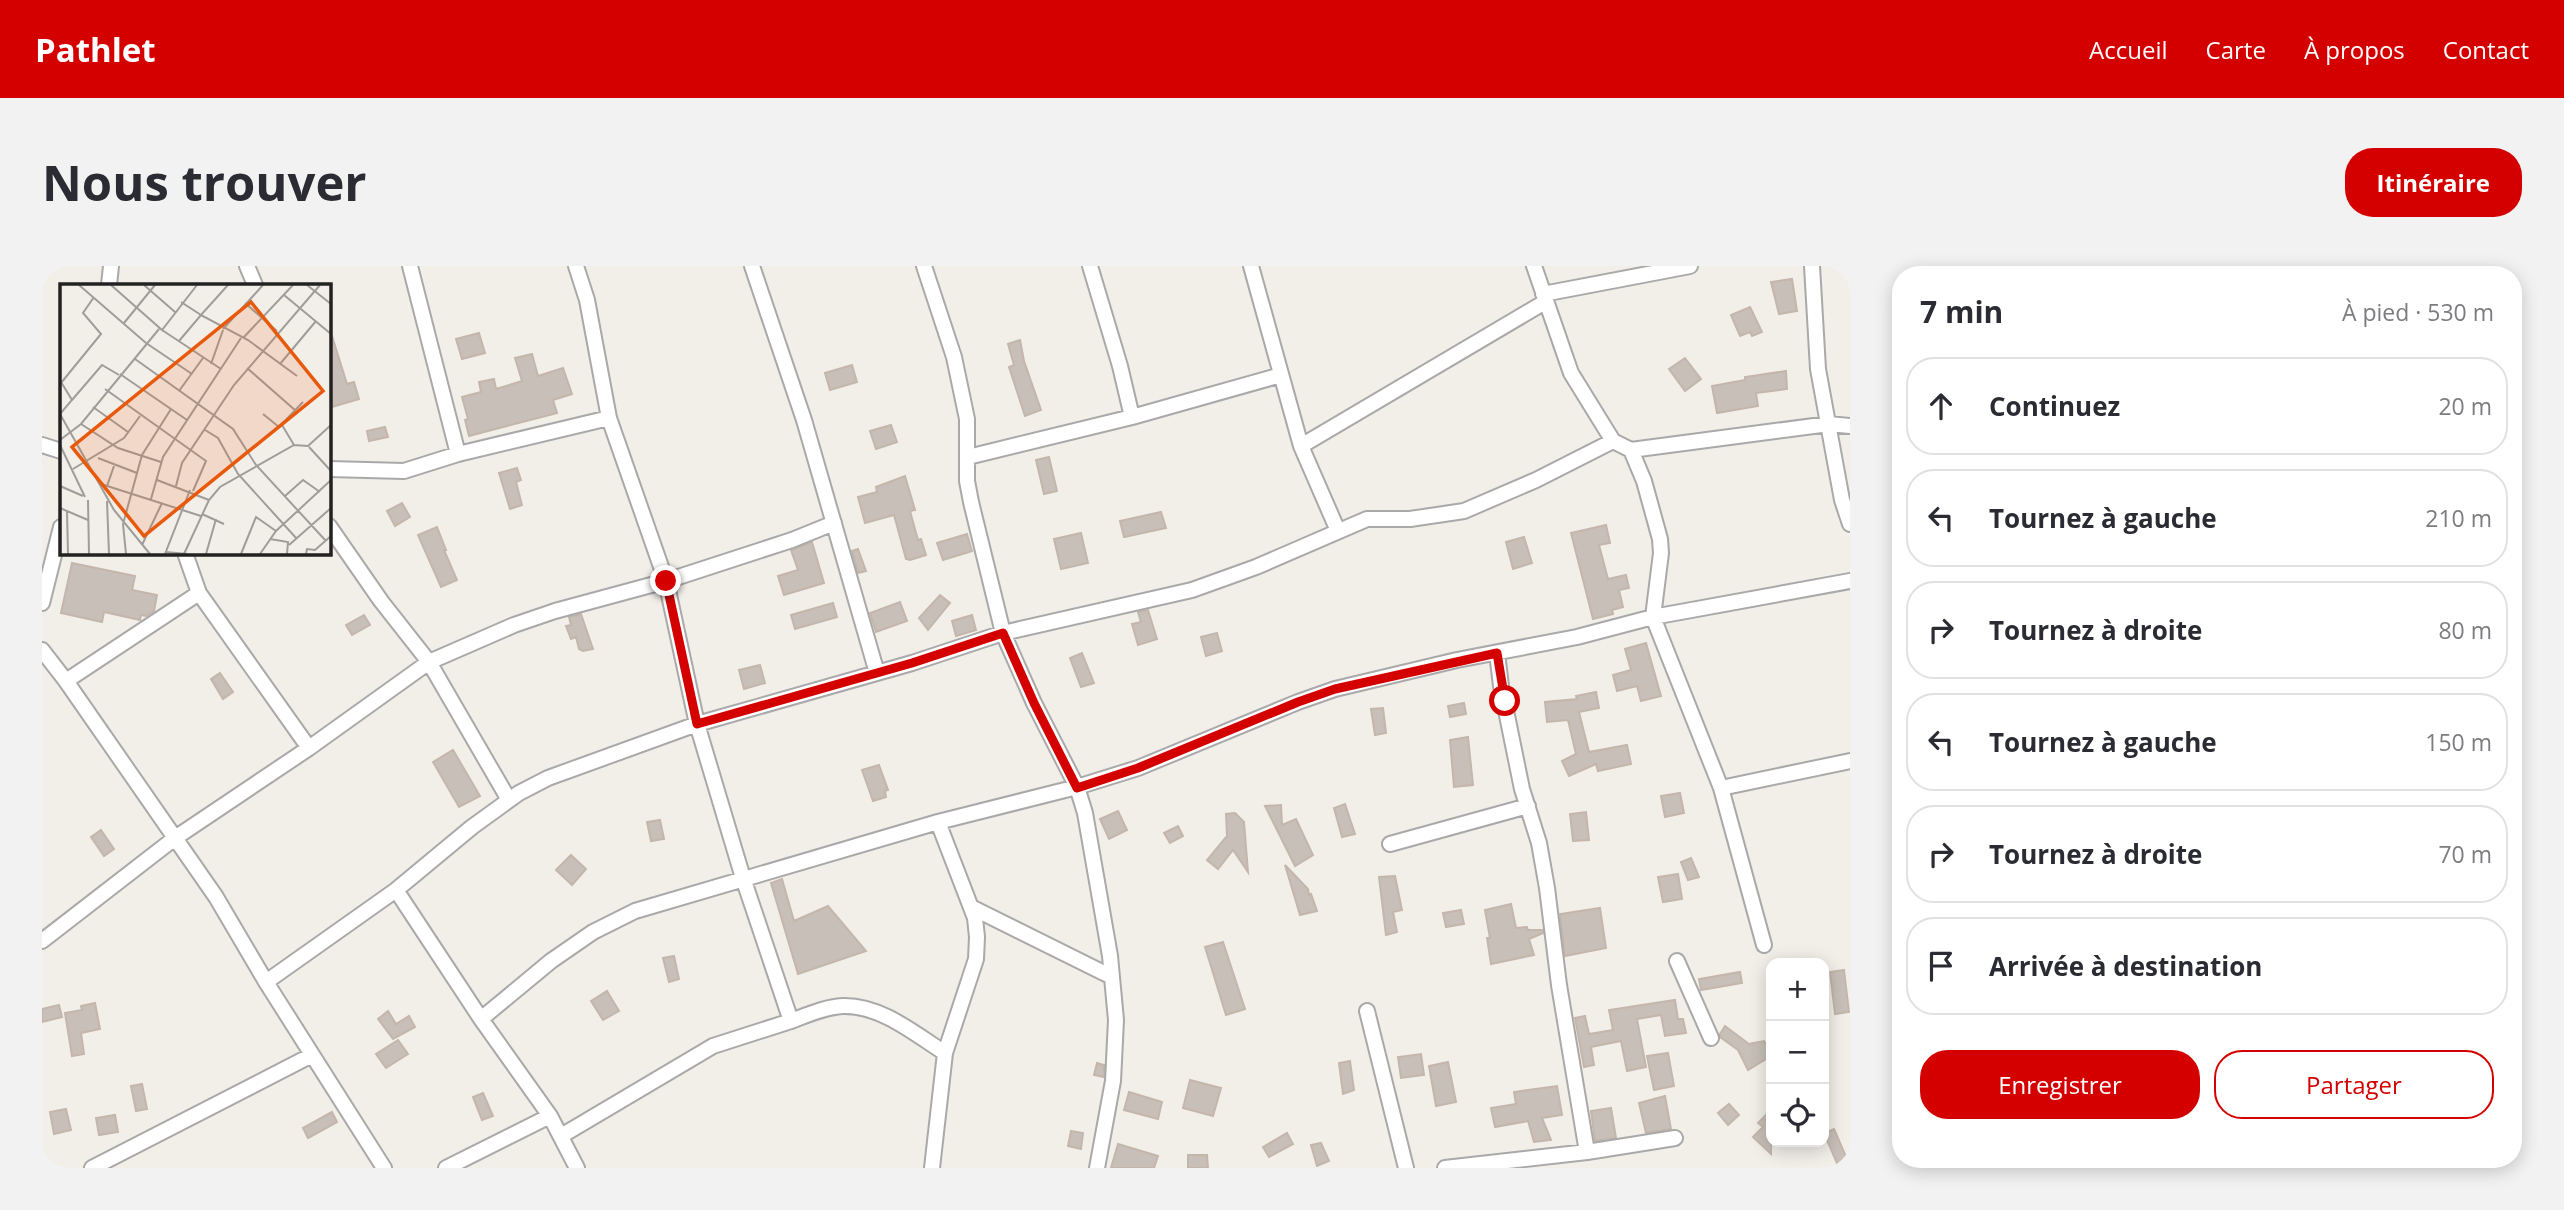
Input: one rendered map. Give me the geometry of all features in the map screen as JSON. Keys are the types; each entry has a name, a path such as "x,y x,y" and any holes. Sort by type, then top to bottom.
{"street":[{"path":"108,284 111,266"},
{"path":"247,266 255,284"},
{"path":"410,266 458,454"},
{"path":"576,266 587,300 610,418 666,581 697,724 743,878 791,1021"},
{"path":"752,266 786,364 877,673"},
{"path":"924,266 954,357 967,419 967,481 1003,633 1034,703 1077,788 1085,813 1112,977 1116,1020 1113,1081 1097,1168"},
{"path":"1090,266 1120,366 1132,417"},
{"path":"1251,266 1301,446 1338,531"},
{"path":"1534,266 1571,373 1613,441 1631,450 1829,424 1850,426"},
{"path":"1301,446 1544,298 1690,266"},
{"path":"1812,266 1818,369 1842,500 1850,524"},
{"path":"968,457 1132,417 1281,374"},
{"path":"331,469 404,471 458,454 610,418"},
{"path":"266,982 396,890 509,800 548,778 697,724 877,673 1003,633 1192,590 1256,567 1367,519 1410,519 1464,510 1536,480 1613,441"},
{"path":"42,445 60,451"},
{"path":"1631,450 1644,481 1660,539 1661,553 1653,617 1721,788 1764,945"},
{"path":"42,941 175,838 309,748 429,662 514,625 666,581 792,540 834,523"},
{"path":"331,529 381,601 429,662 509,800"},
{"path":"42,604 60,531"},
{"path":"186,555 199,593 309,748"},
{"path":"481,1019 551,961 593,932 635,911 938,821 1077,788 1138,768 1335,689 1577,637 1653,617 1850,581"},
{"path":"66,681 199,593"},
{"path":"42,650 216,897 266,982 384,1168"},
{"path":"1497,653 1522,789 1539,843 1587,1152"},
{"path":"1721,788 1850,761"},
{"path":"1390,844 1528,806"},
{"path":"932,1168 945,1053 976,959 978,937 971,906 938,821"},
{"path":"396,890 481,1019 550,1116 577,1168"},
{"path":"971,906 1112,977"},
{"path":"1676,961 1711,1038"},
{"path":"561,1136 713,1046 818,1011 843,1006 865,1008 892,1020 945,1053"},
{"path":"1367,1011 1406,1168"},
{"path":"92,1168 312,1055"},
{"path":"446,1168 550,1116"},
{"path":"1445,1168 1587,1152 1675,1138"}],"building":[{"path":"1792,279 1797,311 1779,314 1771,282"},
{"path":"1750,307 1762,332 1752,336 1750,332 1740,336 1731,315"},
{"path":"479,333 485,353 462,359 456,339"},
{"path":"331,336 347,384 354,382 359,399 331,407"},
{"path":"1020,340 1024,361 1041,410 1025,416 1009,367 1014,365 1008,344"},
{"path":"532,354 538,376 563,368 572,394 553,400 557,413 469,436 462,397 481,392 479,382 494,379 496,389 522,381 515,358"},
{"path":"1685,358 1701,379 1685,391 1669,369"},
{"path":"852,365 857,382 830,390 825,373"},
{"path":"1786,371 1787,389 1756,393 1758,406 1717,413 1712,386 1745,380 1745,377"},
{"path":"891,425 897,442 876,449 870,431"},
{"path":"385,427 388,437 369,441 367,431"},
{"path":"1049,457 1057,491 1044,494 1036,460"},
{"path":"517,468 521,480 516,482 522,505 510,509 499,473"},
{"path":"905,476 915,510 910,511 918,540 921,539 926,555 910,560 906,559 894,515 865,523 858,497 877,492 876,487"},
{"path":"402,503 410,517 395,526 387,511"},
{"path":"1161,512 1166,528 1124,537 1120,521"},
{"path":"1606,525 1610,543 1599,545 1608,579 1626,575 1629,588 1619,590 1623,607 1612,610 1613,614 1593,619 1571,533"},
{"path":"437,527 457,580 441,587 418,535"},
{"path":"1081,533 1088,563 1061,569 1054,539"},
{"path":"967,534 972,551 943,560 937,543"},
{"path":"1524,537 1532,563 1513,569 1506,542"},
{"path":"812,542 824,583 784,595 778,576 798,570 791,550"},
{"path":"858,549 866,571 858,573 852,551"},
{"path":"72,563 135,576 132,590 157,595 154,611 146,616 141,615 140,620 104,612 102,622 61,613"},
{"path":"940,595 950,603 928,630 919,618"},
{"path":"900,602 907,621 876,632 870,613"},
{"path":"833,603 837,617 795,629 791,615"},
{"path":"1148,610 1157,639 1138,645 1132,624 1141,622 1138,612"},
{"path":"581,614 593,649 583,651 579,649 576,637 571,639 566,626 571,625 569,617"},
{"path":"364,615 370,625 352,635 346,625"},
{"path":"972,615 976,630 956,636 952,621"},
{"path":"1217,633 1222,651 1206,656 1201,637"},
{"path":"1646,643 1661,696 1641,701 1637,686 1617,691 1613,675 1631,670 1625,649"},
{"path":"1082,653 1094,683 1081,687 1070,658"},
{"path":"760,665 765,683 744,689 739,670"},
{"path":"220,673 233,692 223,699 211,679"},
{"path":"1596,692 1599,708 1579,712 1589,752 1627,745 1631,764 1598,771 1596,764 1569,776 1562,761 1576,754 1568,720 1547,722 1545,702 1577,699 1576,696"},
{"path":"1464,703 1466,714 1450,717 1448,706"},
{"path":"1383,708 1386,733 1375,735 1371,709"},
{"path":"1468,737 1473,785 1454,787 1450,740"},
{"path":"453,750 480,796 459,807 433,762"},
{"path":"879,765 888,790 885,791 886,797 873,801 862,770"},
{"path":"1680,793 1684,813 1665,817 1661,796"},
{"path":"1345,804 1355,834 1342,837 1334,808"},
{"path":"1281,805 1282,825 1296,819 1313,855 1295,866 1265,806"},
{"path":"1118,811 1127,830 1109,839 1100,819"},
{"path":"1586,812 1589,840 1573,841 1570,814"},
{"path":"1235,813 1244,822 1248,872 1233,850 1218,869 1207,860 1227,836 1226,814"},
{"path":"660,820 664,839 651,841 647,822"},
{"path":"1178,826 1183,836 1170,843 1164,833"},
{"path":"101,830 114,849 104,856 91,837"},
{"path":"571,855 586,869 572,885 556,870"},
{"path":"1691,858 1699,877 1688,880 1681,862"},
{"path":"1285,865 1308,889 1317,911 1300,915"},
{"path":"1678,874 1682,899 1663,902 1658,877"},
{"path":"1395,876 1402,910 1393,912 1397,932 1386,935 1379,877"},
{"path":"782,879 794,921 828,906 866,951 798,974 771,883"},
{"path":"1511,904 1516,928 1527,927 1528,930 1543,930 1543,933 1529,939 1534,955 1491,964 1485,910"},
{"path":"1600,908 1606,948 1565,956 1560,914"},
{"path":"1461,910 1464,924 1446,927 1443,913"},
{"path":"1223,942 1245,1009 1226,1015 1205,947"},
{"path":"674,956 679,979 669,982 663,958"},
{"path":"1844,970 1849,1012 1835,1014 1830,972"},
{"path":"1740,972 1742,983 1701,990 1699,979"},
{"path":"607,991 619,1011 603,1020 591,1001"},
{"path":"1675,1000 1678,1019 1683,1019 1686,1033 1665,1036 1661,1015 1637,1019 1646,1067 1627,1071 1621,1041 1591,1047 1594,1065 1584,1067 1575,1018 1585,1016 1589,1034 1613,1030 1609,1010"},
{"path":"95,1003 100,1029 81,1033 84,1054 72,1056 65,1013 82,1010 81,1006"},
{"path":"59,1005 62,1017 42,1022 42,1009"},
{"path":"388,1011 396,1024 409,1016 415,1027 393,1039 378,1019"},
{"path":"1725,1026 1749,1044 1764,1041 1766,1059 1748,1070 1738,1050 1720,1037"},
{"path":"398,1040 408,1054 386,1068 376,1054"},
{"path":"1668,1053 1674,1086 1654,1090 1647,1056"},
{"path":"1421,1054 1424,1075 1401,1078 1398,1057"},
{"path":"1350,1061 1354,1090 1343,1094 1339,1063"},
{"path":"1448,1062 1456,1102 1436,1106 1429,1066"},
{"path":"1097,1063 1104,1065 1104,1077 1094,1075"},
{"path":"1190,1080 1221,1088 1213,1116 1183,1108"},
{"path":"142,1084 147,1109 136,1111 131,1086"},
{"path":"1557,1086 1562,1115 1542,1118 1551,1140 1534,1142 1528,1121 1495,1127 1491,1108 1516,1104 1514,1092"},
{"path":"1129,1092 1162,1102 1158,1119 1124,1110"},
{"path":"483,1093 493,1116 482,1120 473,1097"},
{"path":"1665,1096 1671,1129 1646,1133 1639,1103"},
{"path":"1729,1104 1739,1115 1728,1125 1718,1113"},
{"path":"1611,1108 1616,1138 1595,1141 1591,1111"},
{"path":"66,1109 71,1130 54,1134 50,1112"},
{"path":"332,1112 337,1122 308,1138 303,1128"},
{"path":"115,1115 118,1132 99,1135 96,1118"},
{"path":"1766,1115 1766,1147 1771,1147 1771,1154 1753,1137 1763,1127 1758,1123"},
{"path":"1834,1129 1850,1168 1839,1168 1829,1145 1829,1131"},
{"path":"1071,1131 1083,1133 1081,1149 1068,1146"},
{"path":"1287,1133 1293,1144 1269,1157 1263,1147"},
{"path":"1321,1143 1329,1161 1317,1166 1311,1145"},
{"path":"1118,1144 1158,1156 1154,1168 1111,1168"},
{"path":"1188,1155 1207,1155 1208,1168 1188,1168"}],"route":[{"path":"666,581 697,724 912,663 1003,633 1034,703 1077,788 1138,768 1335,689 1457,660 1497,653 1505,701"}]}
